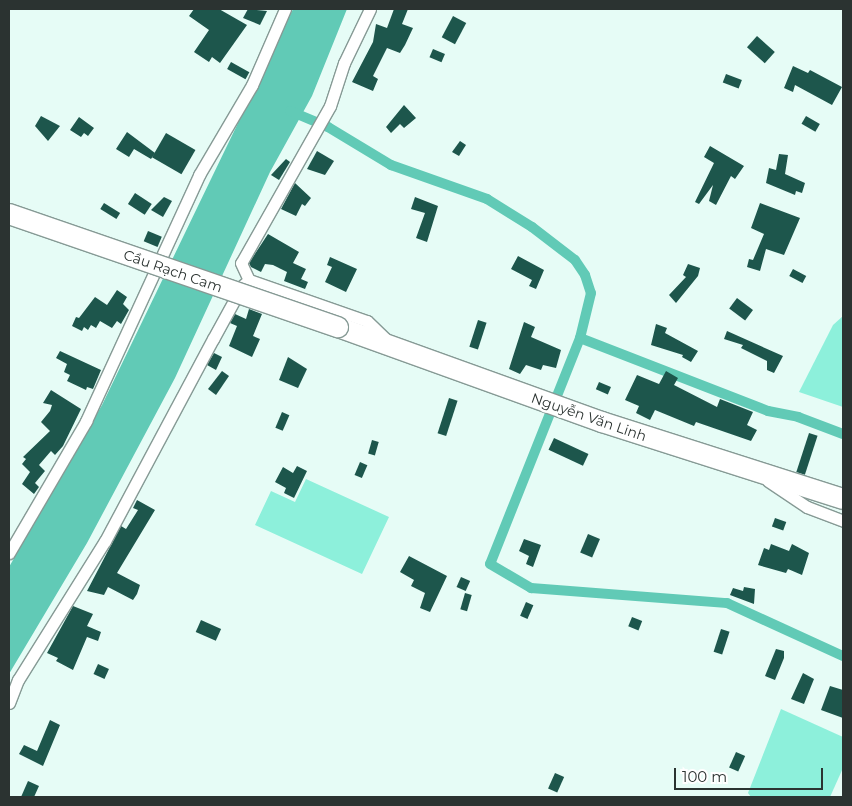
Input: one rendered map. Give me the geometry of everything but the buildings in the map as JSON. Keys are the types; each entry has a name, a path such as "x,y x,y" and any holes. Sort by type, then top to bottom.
{"highway":[{"name":"Cầu Rạch Cam","path":"9,214 338,327"},
{"name":"Nguyễn Văn Linh","path":"338,327 394,349 602,422 758,474 843,499"}],"street":[{"path":"9,553 86,421 196,183 252,85 285,9"},
{"path":"370,9 344,62 330,106 244,257 241,267 249,280 367,320 394,349"},
{"path":"9,703 18,680 106,541 189,382 242,286 249,280"},
{"path":"758,474 806,507 843,521"}],"shaded area":[{"path":"293,9 347,9 312,96 270,172 175,378 87,543 9,674 9,567 102,405"},
{"path":"843,316 843,407 799,392 833,325"},
{"path":"306,479 389,517 362,574 255,525 271,491 295,502"},
{"path":"781,709 843,737 843,768 830,797 751,797 748,793"}],"waterway":[{"path":"290,111 328,127 391,165 487,199 532,227 575,260 585,275 591,293 580,338 490,564 531,588 727,603 843,656"},
{"path":"580,338 768,411 798,417 843,434"}]}
